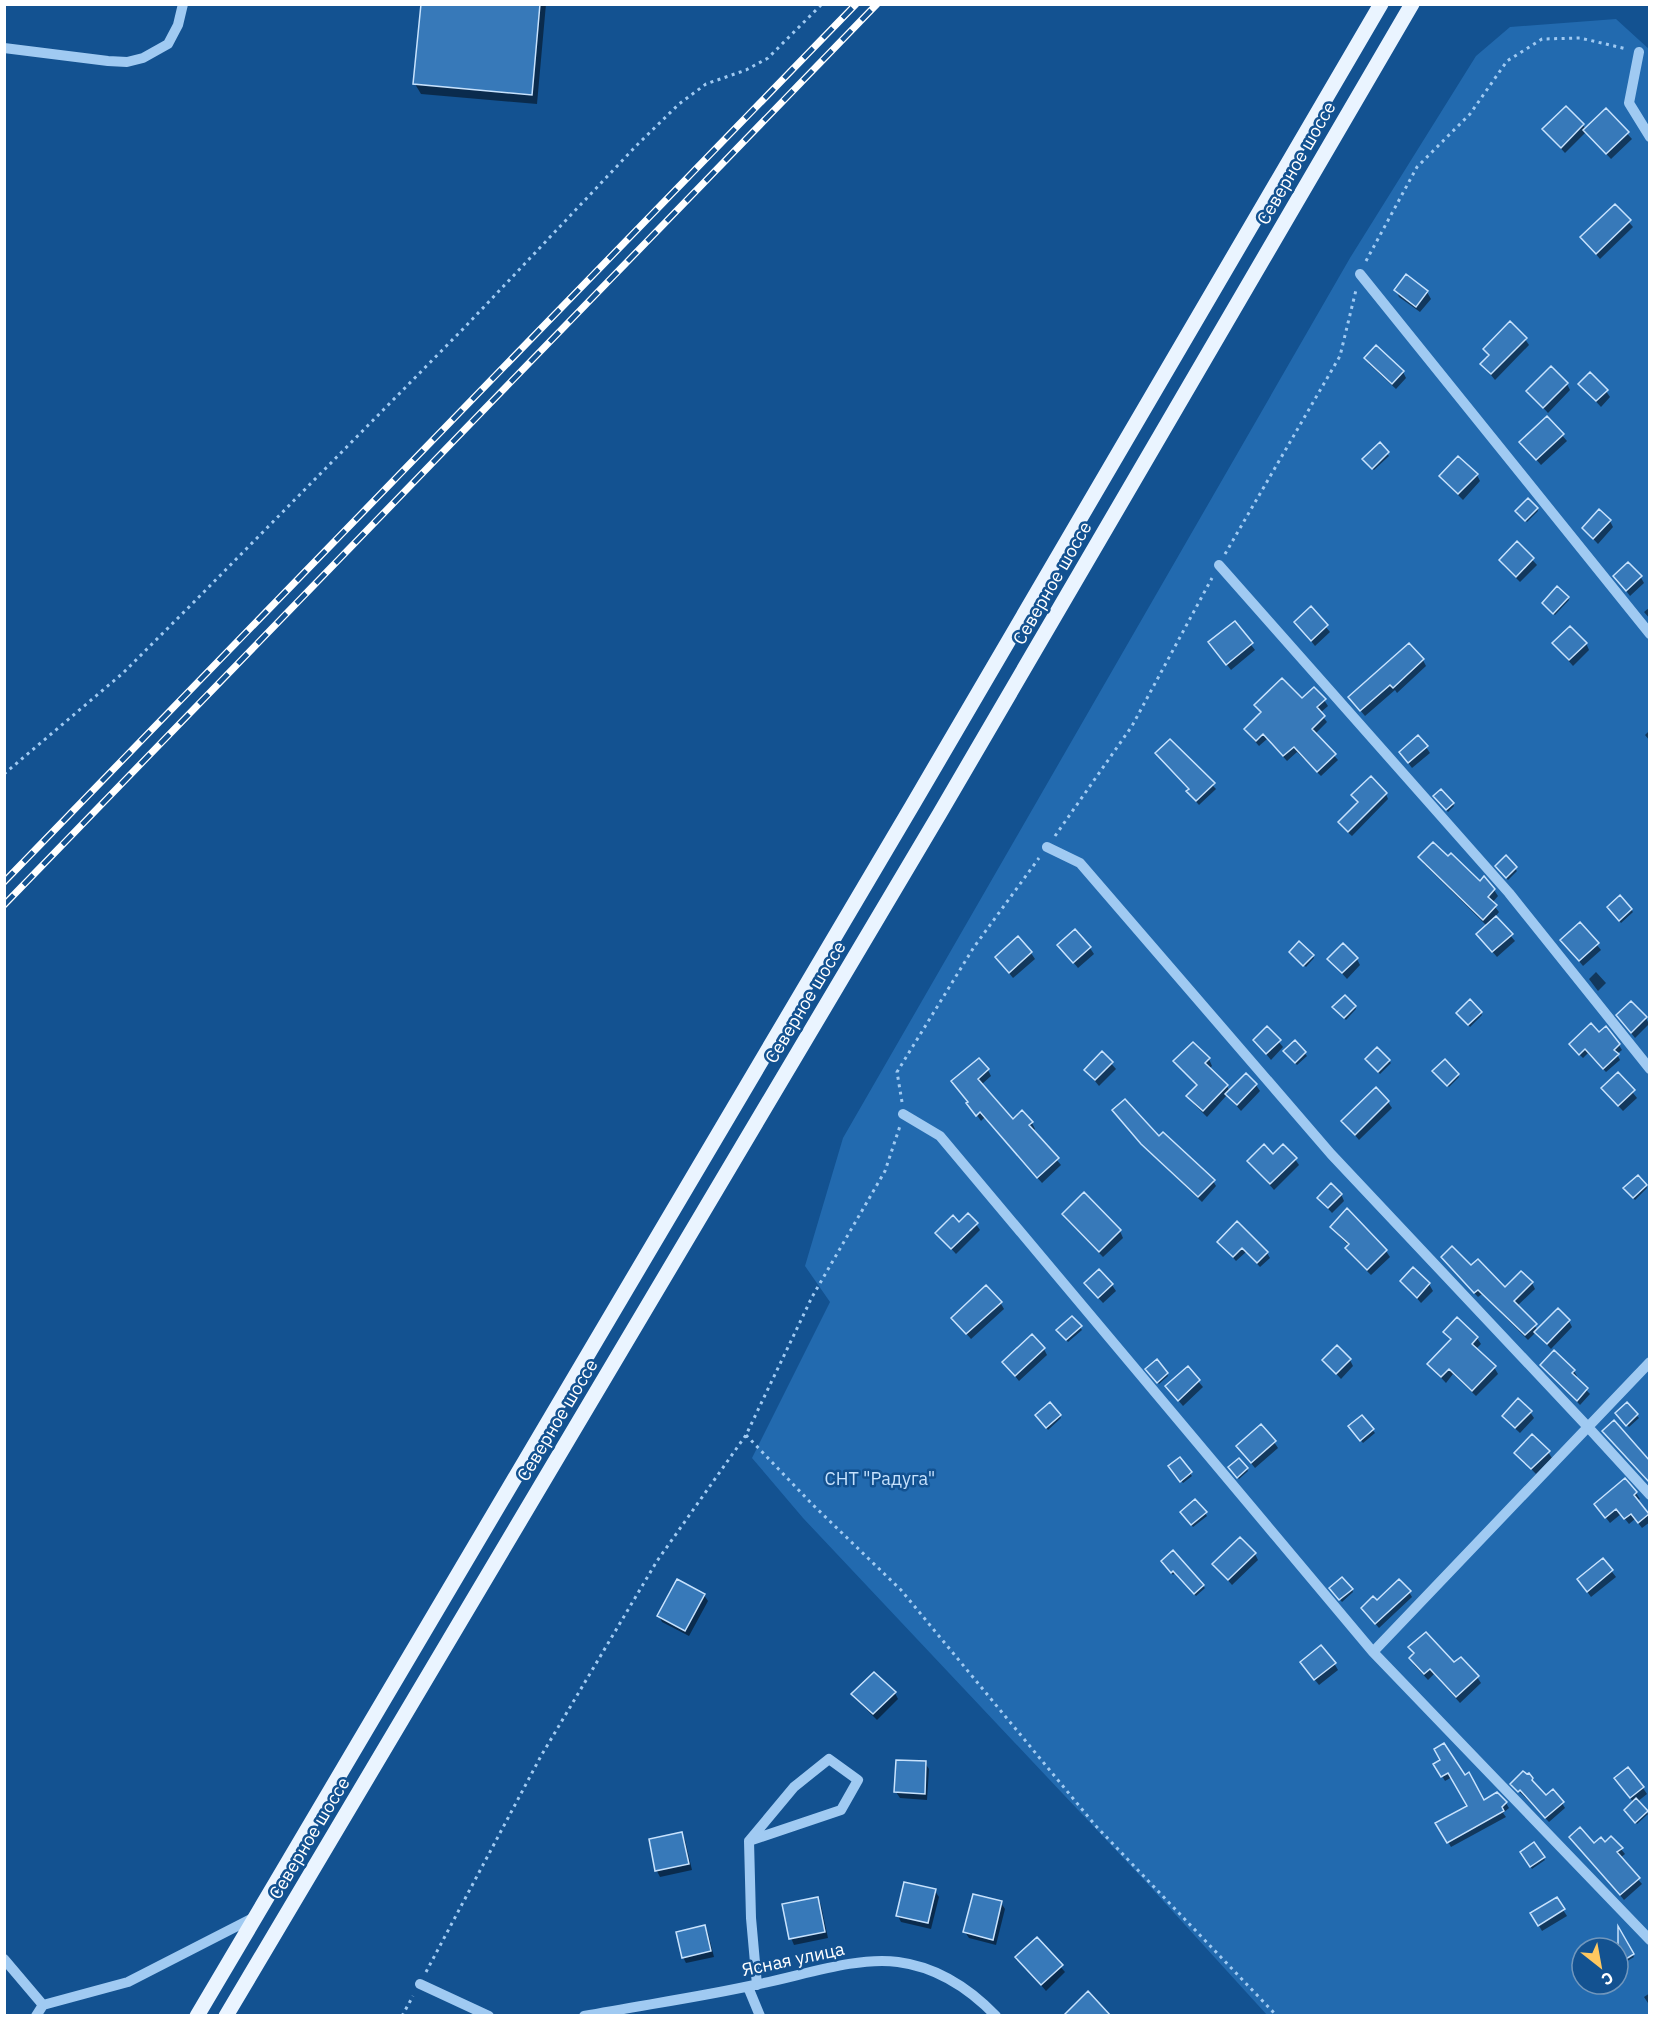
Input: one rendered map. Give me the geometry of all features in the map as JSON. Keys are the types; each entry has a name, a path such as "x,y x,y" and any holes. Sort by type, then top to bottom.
{"main road":[{"name":"Северное шоссе","path":"197,2016 918,796 1381,4"},
{"name":"Северное шоссе","path":"226,2016 940,813 1412,4"}],"lane":[{"path":"4,48 108,61 126,62 143,58 168,44 178,25 183,4"},
{"path":"1639,52 1629,103 1650,137"},
{"path":"1360,274 1650,634"},
{"path":"1218,565 1509,893 1650,1069"},
{"path":"1047,847 1080,863 1331,1154 1650,1496"},
{"path":"903,1114 940,1136 1373,1652 1650,1940"},
{"path":"1373,1652 1650,1362"},
{"path":"749,1841 841,1810 858,1780 829,1759 794,1787 749,1841 752,1986 760,2016"},
{"path":"36,2016 43,2005 128,1982 258,1915"},
{"path":"4,1959 43,2005"},
{"name":"Ясная улица","path":"584,2016 752,1986 865,1961 898,1961 927,1969 952,1980 978,1997 996,2016"},
{"path":"420,1984 489,2016"}],"path":[{"path":"4,774 123,673 198,599 464,328 637,145 679,104 706,84 746,70 768,58 822,4"},
{"path":"402,2016 560,1725 657,1561 746,1435 812,1296 885,1171 903,1114 897,1072 974,947 1132,726 1218,565 1340,356 1360,274 1417,167 1470,114 1507,61 1542,39 1580,38 1639,52"},
{"path":"746,1435 812,1504 900,1590 1095,1825 1277,2016"}],"green space":[{"name":"СНТ \"Радуга\"","path":"1616,19 1650,50 1649,2015 1267,2015 1145,1881 803,1518 752,1458 830,1302 805,1266 843,1138 1350,258 1476,56 1510,27"}],"building":[{"path":"421,4 540,4 532,95 413,84"},
{"path":"1566,106 1584,124 1561,148 1542,129"},
{"path":"1606,108 1629,132 1606,154 1583,130"},
{"path":"1615,204 1631,220 1596,254 1580,237"},
{"path":"1406,274 1428,291 1416,307 1394,290"},
{"path":"1510,321 1527,338 1491,374 1480,364 1489,355 1483,349"},
{"path":"1376,345 1404,371 1392,384 1364,358"},
{"path":"1551,366 1568,383 1543,408 1526,391"},
{"path":"1590,372 1608,390 1596,401 1578,384"},
{"path":"1547,416 1564,434 1536,460 1519,442"},
{"path":"1380,442 1389,452 1372,469 1362,459"},
{"path":"1458,456 1478,474 1458,494 1439,476"},
{"path":"1528,498 1538,508 1525,521 1515,511"},
{"path":"1599,509 1611,520 1593,539 1582,528"},
{"path":"1517,541 1534,558 1516,577 1499,560"},
{"path":"1628,562 1642,576 1626,591 1613,576"},
{"path":"1557,586 1569,597 1553,614 1542,603"},
{"path":"1311,606 1328,625 1311,641 1294,622"},
{"path":"1235,621 1253,643 1226,665 1208,642"},
{"path":"1570,626 1587,643 1569,660 1552,643"},
{"path":"1409,643 1424,659 1393,688 1390,685 1360,711 1348,697"},
{"path":"1282,678 1302,698 1314,687 1326,699 1317,707 1325,716 1312,729 1336,754 1317,772 1294,747 1283,756 1263,734 1256,741 1244,729 1261,712 1254,705"},
{"path":"1418,735 1428,746 1408,763 1399,752"},
{"path":"1170,739 1215,783 1196,801 1186,791 1189,789 1155,753"},
{"path":"1371,776 1387,793 1348,832 1338,822 1358,802 1351,795"},
{"path":"1441,789 1454,803 1446,810 1433,796"},
{"path":"1433,842 1448,856 1451,853 1480,881 1484,876 1495,889 1488,897 1497,905 1483,920 1418,857"},
{"path":"1506,855 1517,867 1506,878 1495,866"},
{"path":"1620,895 1632,909 1619,921 1607,907"},
{"path":"1496,916 1513,934 1492,952 1476,934"},
{"path":"1580,922 1599,943 1579,961 1560,940"},
{"path":"1075,929 1091,947 1073,963 1057,945"},
{"path":"1018,936 1032,952 1009,973 995,957"},
{"path":"1299,941 1314,955 1303,966 1289,952"},
{"path":"1343,943 1358,958 1342,973 1327,959"},
{"path":"1345,995 1356,1006 1344,1018 1332,1007"},
{"path":"1470,999 1482,1012 1468,1025 1456,1013"},
{"path":"1631,1001 1647,1017 1631,1033 1616,1015"},
{"path":"1591,1023 1599,1032 1606,1026 1620,1044 1614,1050 1619,1054 1603,1069 1585,1049 1579,1055 1569,1044"},
{"path":"1267,1026 1281,1040 1266,1054 1253,1040"},
{"path":"1295,1040 1306,1052 1295,1063 1283,1051"},
{"path":"1193,1042 1210,1058 1205,1063 1228,1085 1203,1111 1186,1096 1197,1085 1173,1061"},
{"path":"1377,1047 1390,1060 1378,1072 1365,1059"},
{"path":"1102,1051 1113,1062 1095,1080 1084,1070"},
{"path":"979,1058 989,1069 978,1079 1013,1119 1022,1110 1033,1122 1029,1125 1059,1158 1037,1178 980,1112 976,1116 951,1081"},
{"path":"1445,1059 1459,1074 1447,1086 1432,1071"},
{"path":"1618,1072 1635,1090 1618,1106 1601,1088"},
{"path":"1246,1073 1257,1084 1237,1105 1225,1094"},
{"path":"1376,1087 1389,1101 1355,1135 1341,1121"},
{"path":"1125,1099 1159,1136 1163,1132 1215,1180 1198,1197 1141,1144 1112,1110"},
{"path":"1264,1144 1273,1154 1283,1144 1297,1158 1270,1184 1247,1161"},
{"path":"1638,1175 1647,1185 1633,1198 1623,1188"},
{"path":"1331,1183 1342,1194 1328,1208 1317,1198"},
{"path":"1084,1192 1121,1230 1099,1252 1062,1214"},
{"path":"1347,1208 1387,1250 1367,1270 1345,1248 1349,1244 1330,1227"},
{"path":"968,1213 978,1223 951,1249 935,1233 953,1215 959,1222"},
{"path":"1237,1221 1268,1252 1257,1263 1242,1248 1233,1257 1217,1242"},
{"path":"1452,1246 1471,1265 1478,1259 1505,1287 1521,1271 1533,1282 1514,1301 1537,1324 1525,1335 1478,1290 1474,1293 1441,1257"},
{"path":"1413,1267 1430,1283 1417,1298 1400,1281"},
{"path":"1099,1269 1113,1284 1098,1298 1084,1283"},
{"path":"986,1285 1002,1302 966,1334 951,1318"},
{"path":"1558,1308 1570,1320 1547,1344 1534,1332"},
{"path":"1072,1316 1082,1326 1066,1340 1056,1330"},
{"path":"1457,1317 1478,1337 1472,1344 1496,1366 1472,1391 1449,1369 1441,1377 1427,1364 1451,1339 1443,1332"},
{"path":"1032,1334 1045,1348 1015,1376 1002,1362"},
{"path":"1337,1345 1351,1359 1336,1374 1322,1360"},
{"path":"1554,1350 1575,1370 1572,1373 1588,1388 1577,1401 1540,1365"},
{"path":"1157,1359 1168,1373 1157,1383 1145,1369"},
{"path":"1188,1366 1200,1380 1178,1401 1165,1386"},
{"path":"1518,1398 1532,1411 1515,1428 1502,1416"},
{"path":"1050,1402 1061,1415 1046,1428 1035,1415"},
{"path":"1627,1402 1638,1414 1626,1426 1615,1413"},
{"path":"1362,1415 1374,1429 1360,1441 1348,1426"},
{"path":"1614,1420 1650,1461 1649,1482 1602,1431"},
{"path":"1261,1424 1276,1441 1251,1463 1236,1446"},
{"path":"1532,1434 1550,1451 1531,1469 1514,1453"},
{"path":"1180,1457 1192,1472 1180,1482 1168,1466"},
{"path":"1239,1458 1248,1468 1237,1478 1228,1467"},
{"path":"1625,1478 1637,1492 1634,1495 1649,1514 1638,1523 1631,1514 1624,1519 1616,1509 1605,1518 1594,1504"},
{"path":"1195,1499 1207,1512 1191,1525 1180,1512"},
{"path":"1240,1537 1256,1553 1228,1580 1212,1564"},
{"path":"1173,1550 1204,1585 1194,1594 1161,1561"},
{"path":"1603,1558 1613,1570 1587,1592 1577,1579"},
{"path":"1342,1577 1353,1589 1339,1600 1329,1588"},
{"path":"677,1579 705,1594 685,1631 657,1616"},
{"path":"1399,1579 1411,1591 1375,1624 1361,1608 1373,1596 1377,1600"},
{"path":"1426,1632 1454,1662 1461,1657 1479,1676 1456,1697 1430,1669 1424,1674 1409,1658 1414,1653 1408,1647"},
{"path":"1321,1645 1336,1663 1314,1680 1300,1662"},
{"path":"874,1672 896,1692 873,1714 851,1694"},
{"path":"1444,1743 1465,1775 1469,1772 1484,1800 1497,1792 1507,1802 1502,1807 1504,1811 1447,1843 1435,1823 1467,1806 1448,1773 1441,1777 1433,1764 1440,1760 1434,1749"},
{"path":"896,1760 926,1761 925,1794 894,1792"},
{"path":"1628,1767 1644,1787 1630,1798 1614,1778"},
{"path":"1523,1771 1529,1773 1532,1780 1546,1795 1553,1789 1564,1802 1545,1818 1520,1790 1518,1792 1510,1784"},
{"path":"1636,1798 1648,1811 1635,1823 1624,1810"},
{"path":"1580,1827 1594,1843 1601,1837 1605,1842 1611,1836 1623,1848 1617,1852 1640,1878 1620,1895 1569,1837"},
{"path":"682,1832 689,1864 655,1871 649,1839"},
{"path":"1534,1842 1545,1857 1530,1867 1520,1852"},
{"path":"904,1882 936,1889 928,1923 896,1916"},
{"path":"973,1894 1002,1901 993,1940 963,1932"},
{"path":"818,1897 825,1932 789,1939 782,1904"},
{"path":"1557,1897 1565,1909 1538,1926 1530,1913"},
{"path":"705,1925 711,1951 682,1958 676,1932"},
{"path":"1618,1926 1624,1936 1618,1936"},
{"path":"1037,1937 1063,1965 1041,1985 1015,1957"},
{"path":"1088,1991 1111,2016 1063,2016"}],"railway":[{"path":"4,882 856,4"},
{"path":"4,905 877,4"}]}
